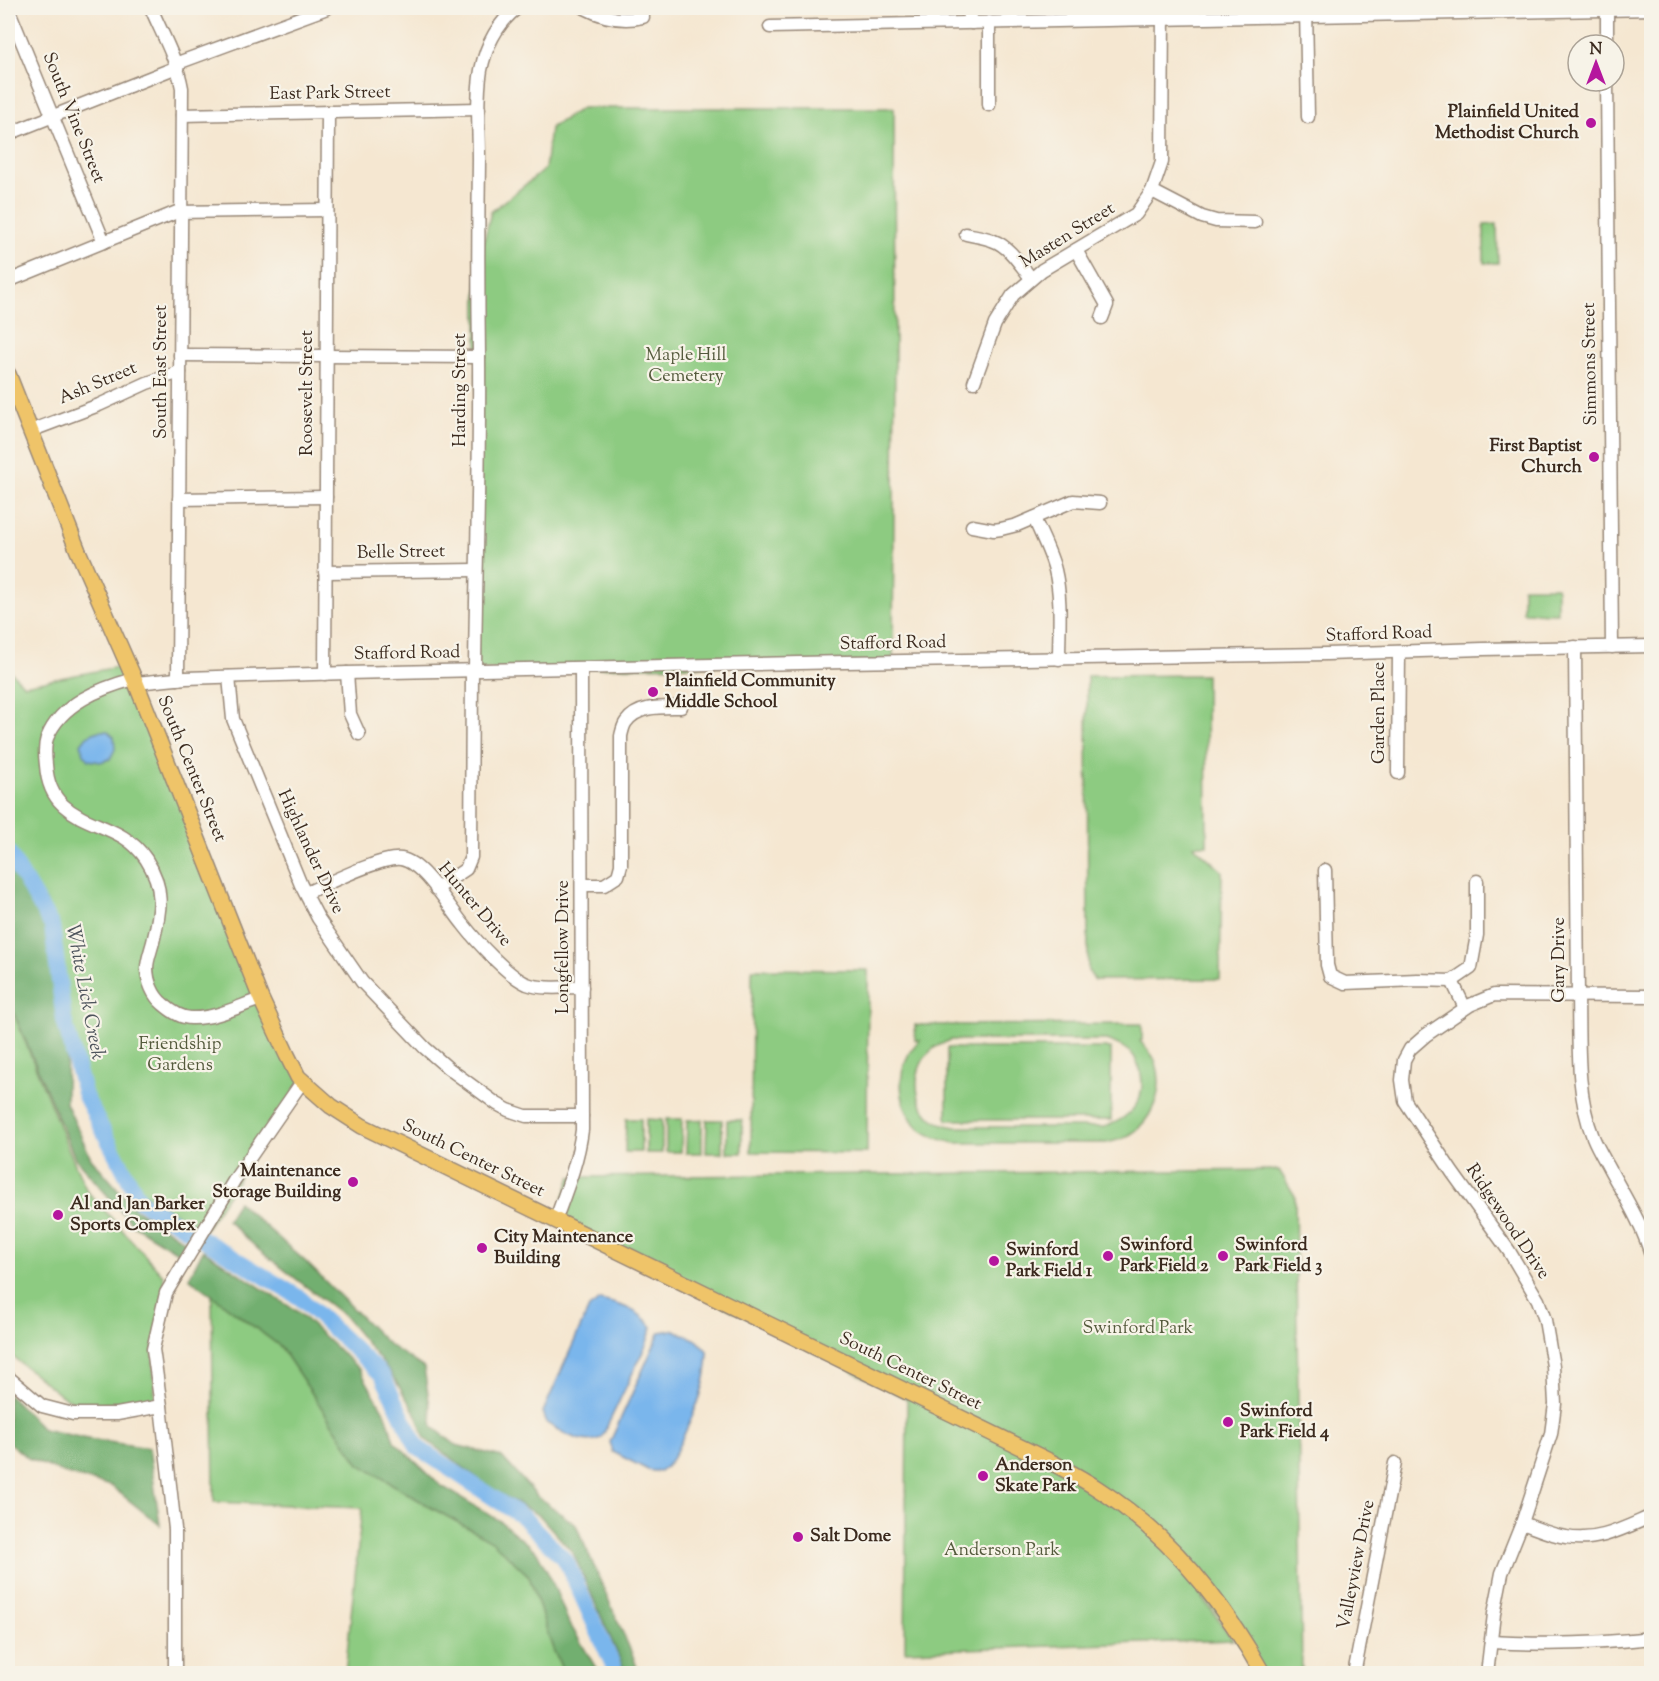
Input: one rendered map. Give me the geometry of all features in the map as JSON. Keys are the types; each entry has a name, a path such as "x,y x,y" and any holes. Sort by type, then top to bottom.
{"main road":[{"name":"South Center Street","path":"8,374 78,551 135,681 261,999 290,1063 302,1082 331,1106 362,1126 1040,1456 1095,1487 1134,1516 1192,1571 1221,1606 1263,1674"}],"street":[{"name":"South Vine Street","path":"8,8 104,242"},
{"name":"South East Street","path":"151,8 176,65 182,88 178,678"},
{"path":"8,134 176,65 327,8"},
{"name":"Harding Street","path":"436,890 466,869 471,857 481,70 493,37 501,24 517,8"},
{"path":"585,8 609,18 631,20 643,17"},
{"path":"966,8 972,23"},
{"path":"1607,9 1607,33"},
{"path":"770,27 972,23 1163,13 1652,9"},
{"path":"1306,12 1308,117"},
{"name":"Masten Street","path":"974,382 995,324 1013,296 1031,278 1136,214 1152,191 1162,162 1163,13"},
{"path":"989,22 989,105"},
{"name":"Simmons Street","path":"1607,93 1612,647"},
{"name":"East Park Street","path":"182,115 479,109"},
{"name":"Roosevelt Street","path":"325,674 328,112"},
{"path":"1152,191 1209,219 1222,222 1255,222"},
{"path":"8,281 177,212 327,210"},
{"path":"966,234 1002,245 1031,278"},
{"path":"1076,250 1107,305 1102,318"},
{"path":"180,355 479,357"},
{"name":"Ash Street","path":"30,431 99,405 147,383 180,372"},
{"path":"179,500 326,497"},
{"path":"972,526 1001,529 1073,501 1100,503"},
{"path":"1034,518 1056,576 1059,599 1059,659"},
{"name":"Belle Street","path":"325,572 476,570"},
{"name":"Stafford Road","path":"261,999 210,1016 190,1018 174,1013 160,1002 153,992 147,967 160,915 160,901 158,885 153,872 135,846 110,829 91,822 65,807 50,787 46,769 47,739 55,724 67,711 89,695 111,685 135,681 229,676 1652,646"},
{"name":"Gary Drive","path":"1575,647 1580,1067 1589,1124 1595,1142 1632,1209 1652,1258"},
{"name":"Garden Place","path":"1398,773 1399,652"},
{"name":"Longfellow Drive","path":"555,1221 580,1143 582,1116 581,669"},
{"path":"347,674 350,714 359,734"},
{"name":"Highlander Drive","path":"229,676 233,718 306,893 318,918 362,982 406,1030 448,1068 498,1104 518,1114 534,1117 582,1116"},
{"path":"582,885 604,885 618,876 621,865 621,736 625,723 637,712 658,707 681,707"},
{"name":"Hunter Drive","path":"306,893 378,863 394,859 410,861 417,866 464,926 515,977 535,986 582,987"},
{"path":"1325,870 1327,965 1330,975 1345,983 1452,981 1471,968 1477,936 1477,881"},
{"path":"1452,981 1465,1008"},
{"name":"Ridgewood Drive","path":"1487,1674 1494,1614 1502,1573 1522,1523 1551,1434 1555,1404 1554,1372 1545,1320 1538,1300 1509,1251 1409,1108 1403,1094 1404,1060 1410,1049 1426,1035 1465,1008 1494,995 1652,996"},
{"path":"175,1674 175,1529 153,1349 166,1293 235,1179 302,1082"},
{"path":"8,1377 42,1406 73,1414 117,1414 161,1406"},
{"name":"Valleyview Drive","path":"1354,1674 1395,1463"},
{"path":"1522,1523 1568,1538 1591,1538 1617,1531 1652,1516"},
{"path":"1491,1642 1540,1644 1652,1638"}],"green space":[{"name":"Maple Hill Cemetery","path":"582,108 894,108 893,662 476,670 477,269 491,212 545,169 550,128"},
{"path":"1497,224 1498,263 1484,263 1484,225"},
{"path":"1523,587 1557,587 1557,613 1523,612"},
{"name":"Friendship Gardens","path":"122,666 302,1082 204,1231 141,1192 85,1096 64,1020 52,926 46,901 8,847 8,669 24,685"},
{"path":"1206,675 1207,845 1193,845 1222,871 1220,979 1095,980 1088,971 1087,676"},
{"path":"8,846 47,904 67,1030 66,1103 91,1158 135,1209 186,1242 179,1253 133,1225 75,1158 8,999"},
{"path":"752,969 868,970 867,1153 751,1152"},
{"name":"Al and Jan Barker Sports Complex","path":"8,999 87,1191 163,1275 166,1293 153,1349 155,1400 85,1406 62,1396 8,1353"},
{"path":"1142,1024 1142,1040 1140,1041 1153,1057 1158,1073 1159,1084 1154,1104 1150,1114 1136,1130 1128,1136 1106,1143 954,1143 938,1138 923,1131 914,1122 907,1112 903,1099 902,1074 906,1061 920,1040 915,1040 915,1025","holes":["951,1040 1106,1040 1123,1047 1133,1055 1140,1070 1142,1090 1139,1099 1129,1113 1122,1119 1104,1127 955,1127 933,1119 926,1111 918,1093 918,1073 921,1064 934,1048"]},
{"path":"947,1048 1111,1048 1111,1120 947,1120"},
{"path":"626,1119 641,1119 641,1152 625,1152"},
{"path":"646,1119 662,1120 662,1153 646,1153"},
{"path":"666,1119 682,1119 681,1152 666,1152"},
{"path":"687,1120 702,1120 702,1153 686,1153"},
{"path":"707,1120 722,1120 722,1153 706,1153"},
{"path":"727,1120 742,1120 742,1153 727,1153"},
{"name":"Swinford Park","path":"1279,1170 1295,1196 1302,1673 1263,1673 1161,1540 1233,1640 905,1651 907,1399 555,1221 571,1177"},
{"path":"238,1202 306,1262 388,1344 424,1368 433,1427 456,1445 502,1457 537,1496 576,1525 639,1673 626,1673 573,1553 540,1516 495,1491 425,1439 416,1414 390,1372 344,1316 260,1251 227,1220"},
{"path":"203,1250 298,1312 360,1370 387,1417 394,1441 440,1485 500,1521 537,1552 568,1621 599,1673 564,1673 553,1649 529,1576 492,1541 359,1464 281,1347 189,1278"},
{"path":"212,1295 281,1347 359,1464 493,1541 529,1576 553,1649 564,1673 345,1673 362,1508 214,1502"},
{"path":"8,1394 43,1429 88,1439 149,1448 160,1525 111,1486 66,1474 28,1458 8,1442"}],"water":[{"path":"98,731 107,731 114,737 115,749 110,759 100,762 89,760 81,744 87,736"},
{"path":"600,1300 635,1312 652,1327 646,1345 602,1437 589,1441 574,1438 553,1427 547,1423 543,1412 589,1308"},
{"path":"674,1330 697,1340 708,1352 707,1364 703,1386 693,1415 674,1456 660,1472 648,1470 613,1452 610,1442 660,1332"}],"waterway":[{"name":"White Lick Creek","path":"8,852 52,926 64,1020 85,1096 140,1201 300,1298 382,1375 417,1447 524,1518 566,1561 617,1674"}],"place":[{"name":"Plainfield United Methodist Church","path":"1591,123"},
{"name":"First Baptist Church","path":"1594,457"},
{"name":"Plainfield Community Middle School","path":"653,692"},
{"name":"Maintenance Storage Building","path":"353,1182"},
{"name":"Al and Jan Barker Sports Complex","path":"58,1215"},
{"name":"City Maintenance Building","path":"482,1248"},
{"name":"Swinford Park Field 2","path":"1108,1256"},
{"name":"Swinford Park Field 3","path":"1223,1256"},
{"name":"Swinford Park Field 1","path":"994,1261"},
{"name":"Swinford Park Field 4","path":"1228,1422"},
{"name":"Anderson Skate Park","path":"983,1476"},
{"name":"Salt Dome","path":"798,1537"}],"park label":[{"name":"Anderson Park","path":"1002,1551"}]}
